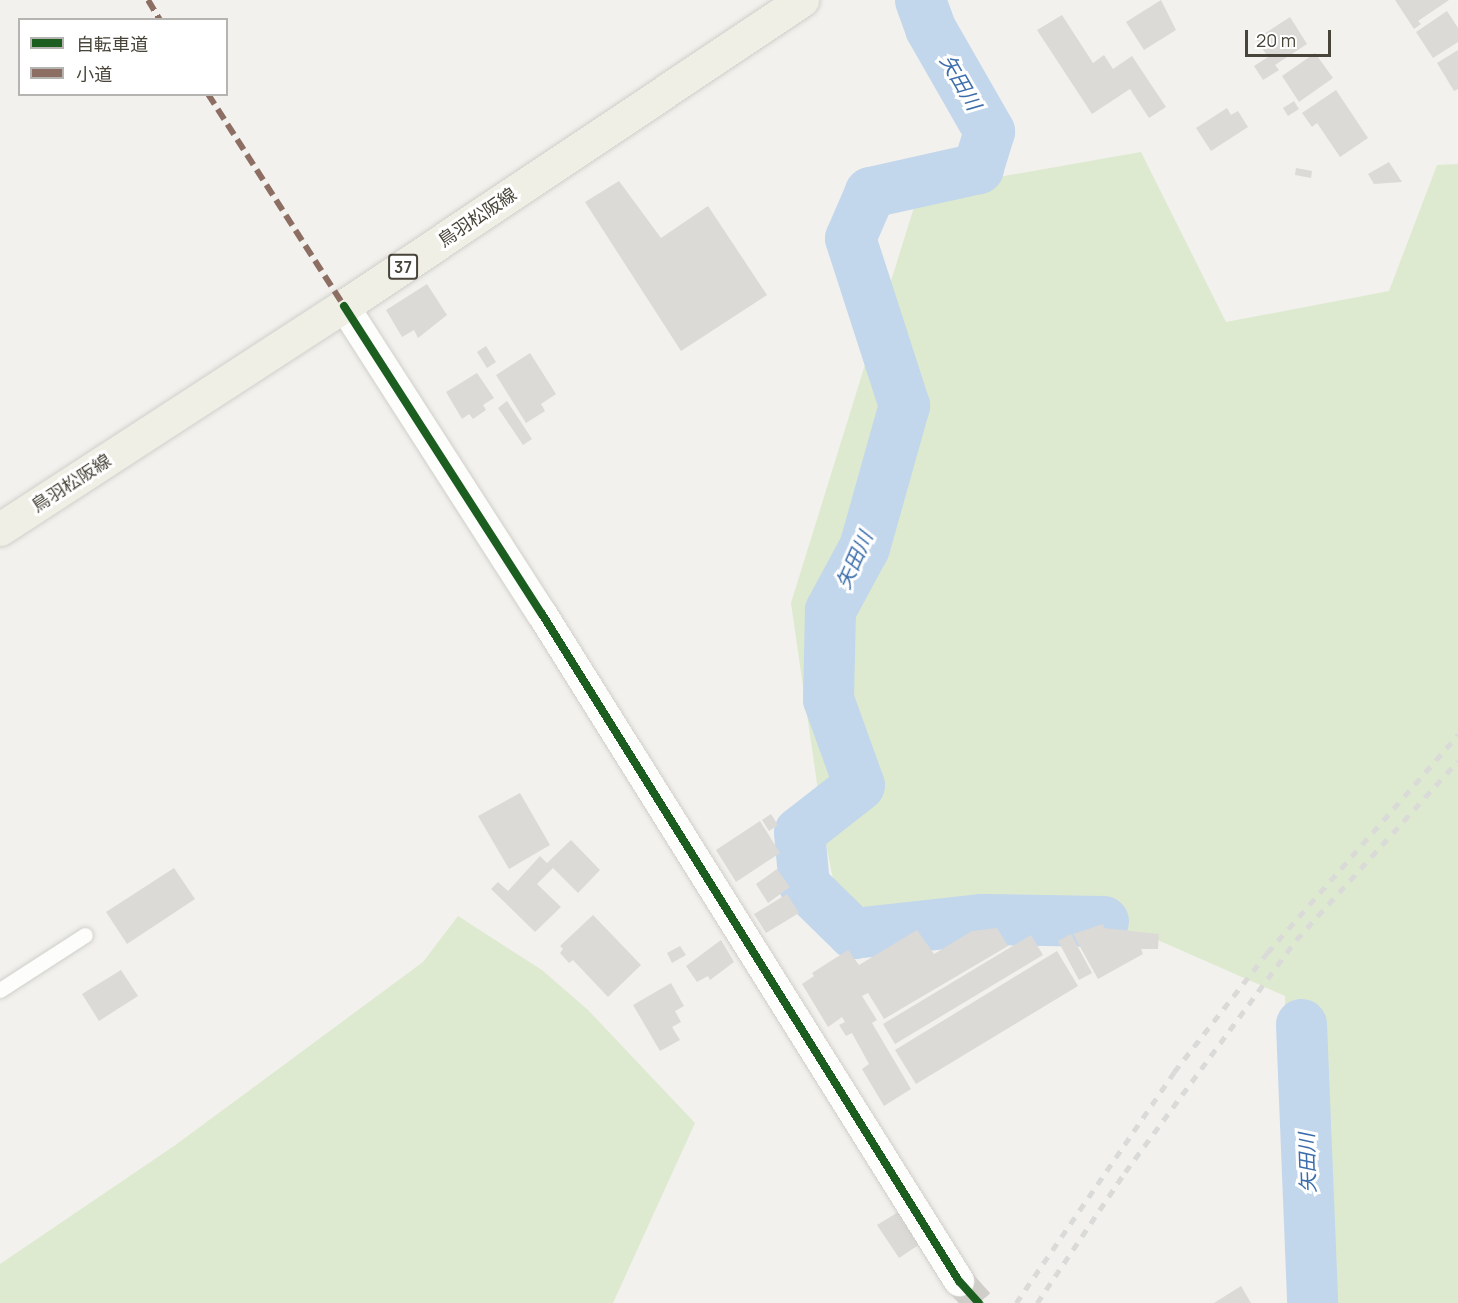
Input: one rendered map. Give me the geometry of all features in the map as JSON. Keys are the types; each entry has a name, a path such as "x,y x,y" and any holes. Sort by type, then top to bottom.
{"main road":[{"name":"鳥羽松阪線","path":"0,529 344,306 802,0"}],"street":[{"path":"344,306 542,614 959,1281"}],"lane":[{"path":"0,990 85,934"}],"green space":[{"path":"1141,152 1226,322 1389,291 1437,165 1458,164 1458,1303 1293,1303 1285,996 1144,934 841,919 825,839 791,603 919,191"},
{"path":"458,916 542,970 588,1010 695,1123 613,1303 0,1303 0,1264 174,1146 423,962"}],"building":[{"path":"1161,0 1176,30 1144,50 1126,22"},
{"path":"1395,0 1449,0 1418,21 1421,24 1414,29"},
{"path":"1447,11 1458,28 1458,42 1433,58 1416,32"},
{"path":"1062,15 1093,63 1104,55 1113,69 1132,56 1166,107 1149,118 1130,89 1092,114 1037,30"},
{"path":"1290,17 1307,44 1275,65 1279,70 1263,80 1254,66 1268,57 1256,39"},
{"path":"1458,50 1458,89 1454,91 1437,63"},
{"path":"1315,53 1333,78 1299,102 1282,76"},
{"path":"1336,90 1368,138 1340,157 1317,123 1312,127 1302,113"},
{"path":"1294,101 1299,109 1288,116 1283,108"},
{"path":"1227,108 1231,115 1238,111 1248,127 1211,151 1196,128"},
{"path":"1389,162 1402,182 1374,184 1368,174"},
{"path":"1296,168 1312,171 1311,178 1295,175"},
{"path":"619,181 661,238 708,206 767,295 681,351 585,202"},
{"path":"427,284 447,315 418,338 414,330 402,337 386,310"},
{"path":"486,346 496,362 487,368 477,352"},
{"path":"530,353 556,394 541,404 545,411 526,423 496,375"},
{"path":"477,373 494,398 483,405 486,410 473,419 469,414 462,419 446,392"},
{"path":"507,401 532,439 523,445 498,408"},
{"path":"520,793 550,845 509,869 478,816"},
{"path":"771,814 778,825 769,831 762,820"},
{"path":"760,821 780,853 736,882 716,850"},
{"path":"571,840 600,870 578,893 553,868 537,884 561,907 535,932 491,889 498,882 508,891 540,856 547,863"},
{"path":"174,868 195,899 127,944 106,912"},
{"path":"777,869 790,887 768,903 756,884"},
{"path":"787,894 799,913 766,933 754,914"},
{"path":"593,915 641,965 608,997 573,960 569,963 560,953 563,949 560,946"},
{"path":"1103,924 1104,928 1159,934 1158,949 1141,949 1143,954 1098,979 1073,934"},
{"path":"997,928 1008,946 884,1019 868,993 862,996 877,1020 872,1023 911,1089 884,1106 862,1069 869,1064 852,1033 846,1036 839,1025 845,1022 842,1017 828,1027 802,984 814,976 812,973 848,950 859,965 917,930 934,954 972,931"},
{"path":"1071,934 1092,973 1079,980 1058,941"},
{"path":"1031,935 1043,955 895,1044 883,1024"},
{"path":"721,940 734,962 710,980 708,976 697,982 686,966"},
{"path":"680,946 686,955 672,963 667,953"},
{"path":"1057,951 1078,986 916,1084 895,1050"},
{"path":"121,970 138,996 99,1021 82,994"},
{"path":"671,983 684,1006 675,1011 681,1022 672,1027 680,1040 660,1051 633,1005"},
{"path":"908,1206 929,1238 899,1258 877,1225"},
{"path":"1241,1286 1251,1303 1214,1303"}],"waterway":[{"name":"矢田川","path":"920,0 930,28 989,131 978,168 870,192 850,238 904,405 864,547 830,610 828,699 859,785 799,832 804,885 853,933 982,919 1103,921"},
{"name":"矢田川","path":"1301,1024 1312,1303"}],"tunnel":[{"path":"959,1281 979,1303"}],"railway":[{"path":"1016,1303 1174,1072 1267,953 1458,735"},
{"path":"1037,1303 1125,1172 1296,940 1458,761"}],"marked path":[{"path":"148,0 159,18"},
{"path":"209,96 344,306"}],"cycle path":[{"path":"344,306 542,614 959,1281 979,1303"}]}
